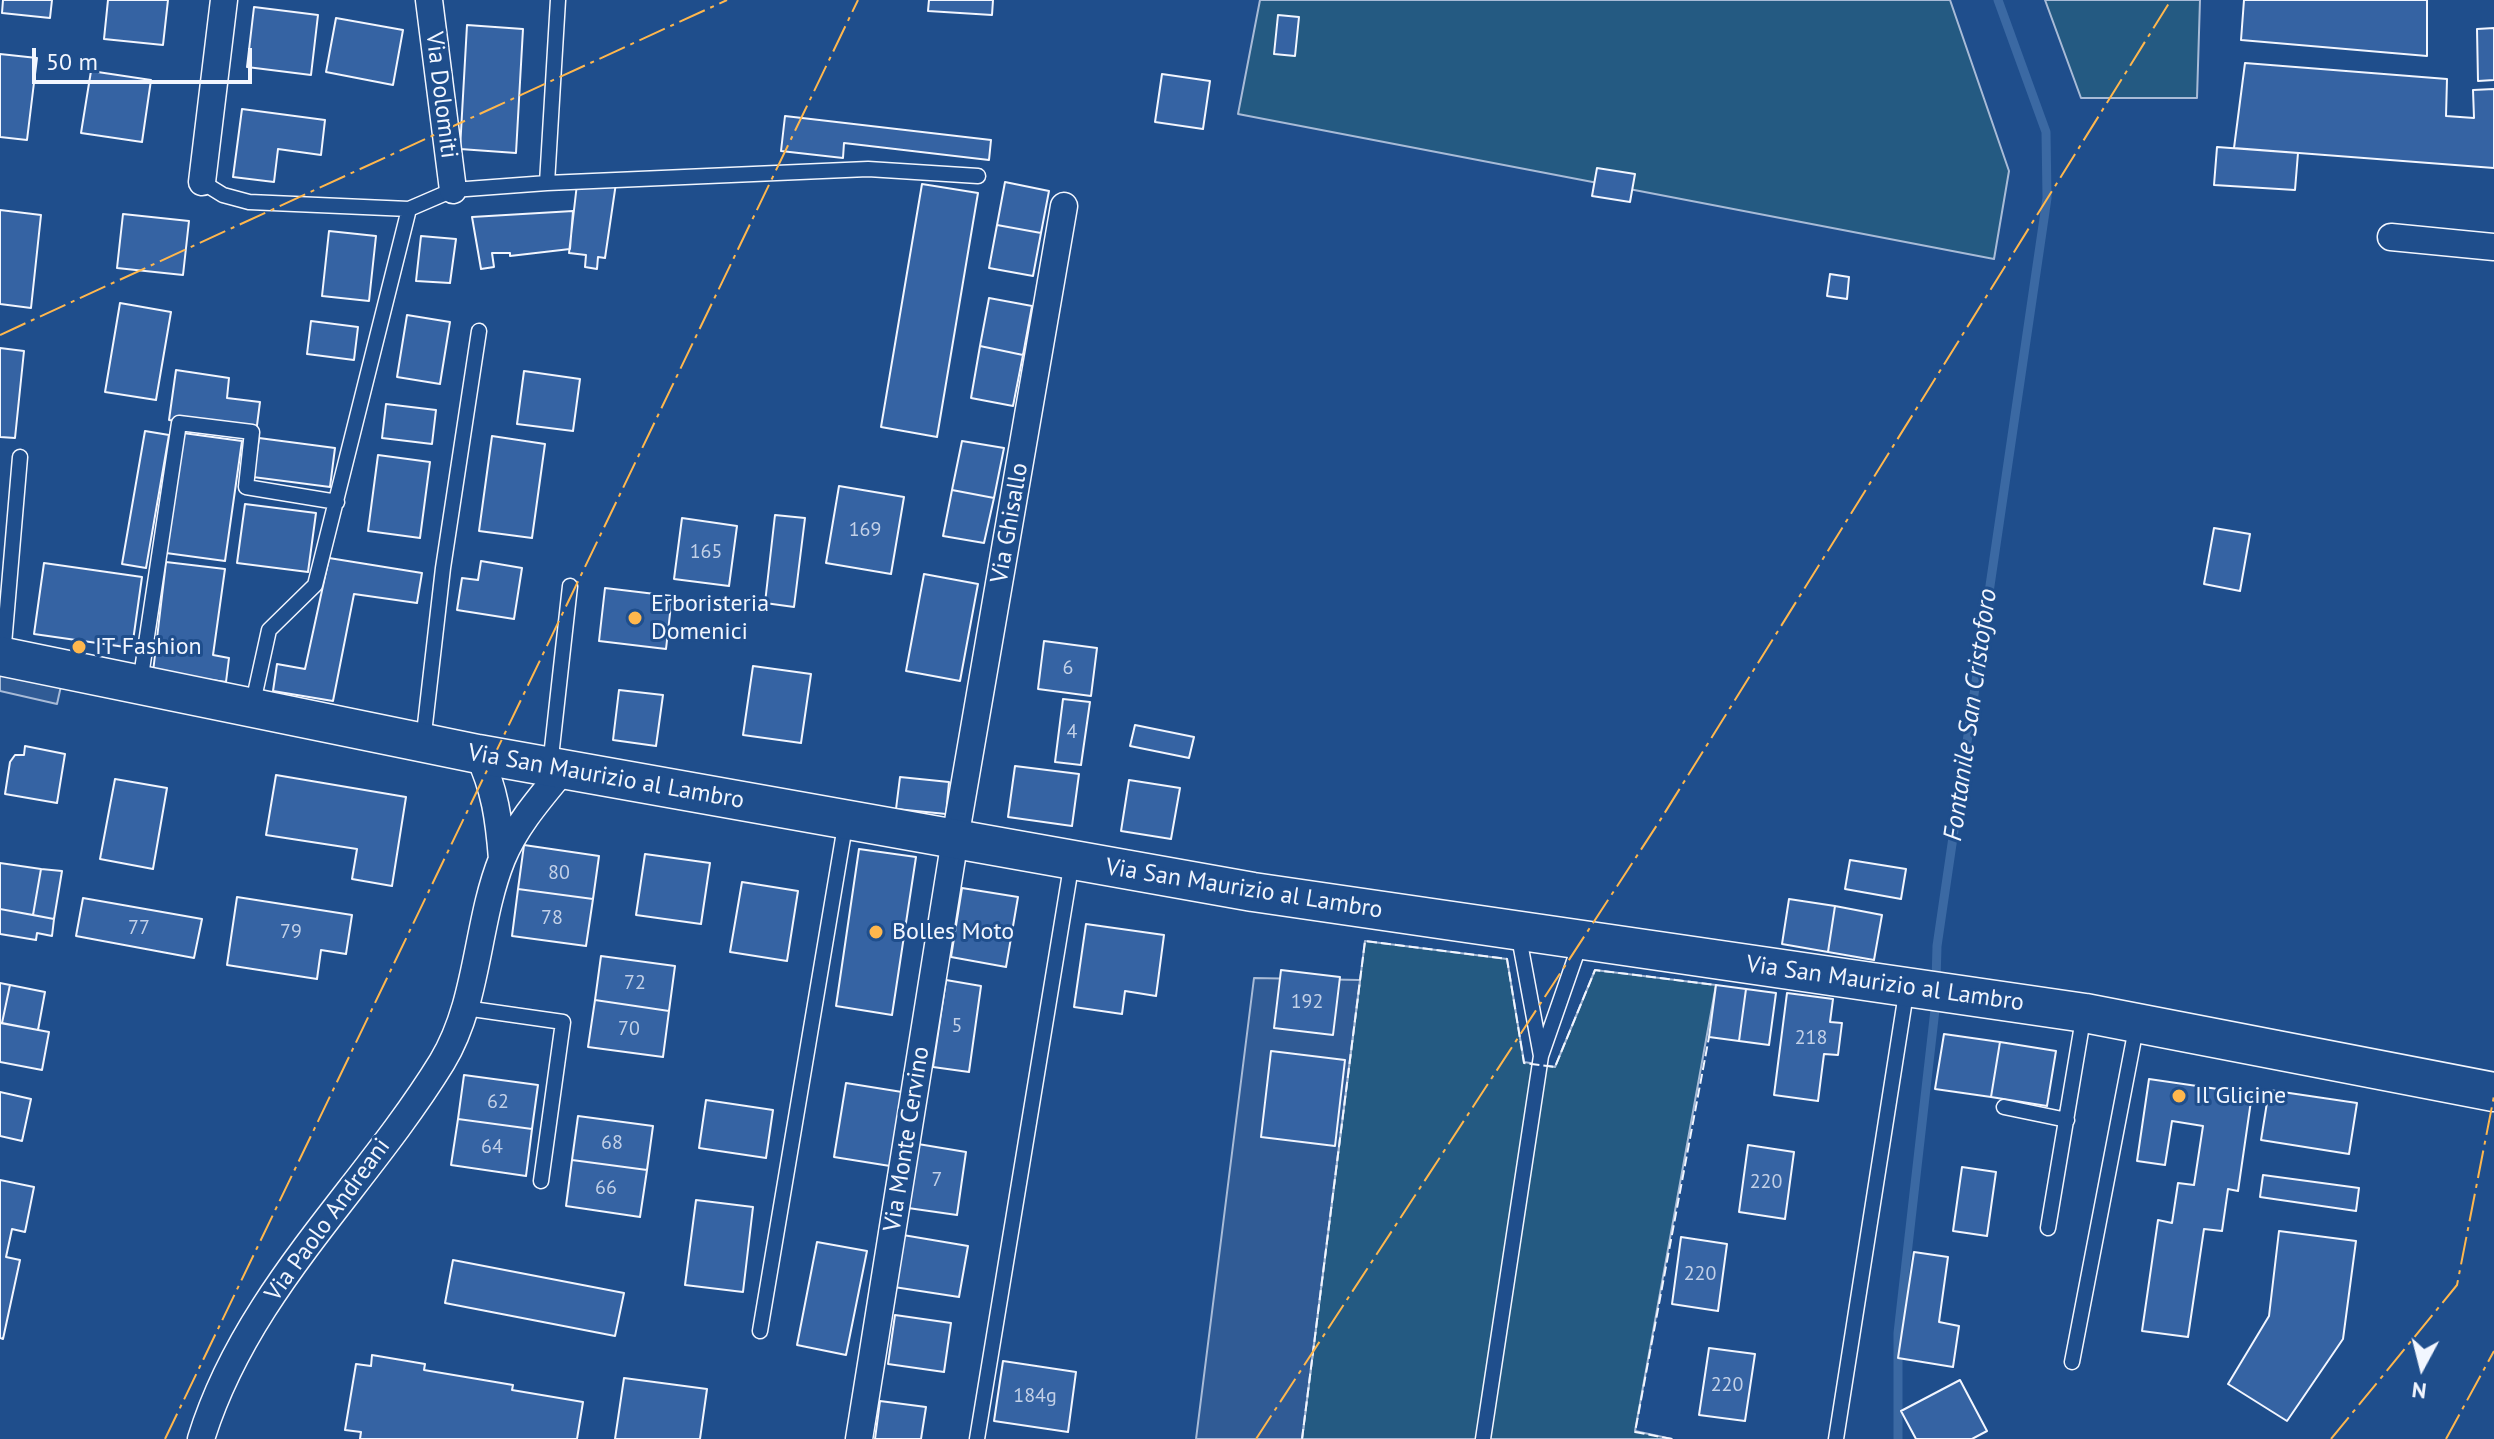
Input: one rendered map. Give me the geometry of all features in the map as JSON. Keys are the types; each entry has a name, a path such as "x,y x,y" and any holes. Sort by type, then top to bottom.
{"main road":[{"name":"Via San Maurizio al Lambro","path":"1,656 478,754 1322,904 2085,1013 2494,1092"}],"street":[{"path":"202,182 224,0"},
{"name":"Via Dolomiti","path":"429,0 453,190"},
{"name":"Via Ghisallo","path":"955,839 1064,206"},
{"path":"2391,237 2494,247"},
{"name":"Via Paolo Andreani","path":"478,754 491,780 497,804 502,859"},
{"name":"Via Paolo Andreani","path":"201,1439 242,1344 300,1252 443,1060 465,1008 502,859 557,768"},
{"name":"Via Monte Cervino","path":"859,1439 955,839"}],"lane":[{"path":"547,183 558,0"},
{"path":"202,182 223,195 249,202 409,209 453,190 547,183 868,169 978,176"},
{"path":"251,707 269,630 315,585 409,209"},
{"path":"423,743 443,568 479,331"},
{"path":"140,684 179,423 252,432 246,487 337,502"},
{"path":"1,656 6,562 20,457"},
{"path":"557,768 570,586"},
{"path":"760,1331 846,819"},
{"path":"977,1439 1072,860"},
{"path":"1518,932 1541,1056"},
{"path":"1483,1439 1541,1056 1581,941"},
{"path":"1836,1439 1928,990"},
{"path":"465,1008 563,1022 541,1181"},
{"path":"2048,1228 2085,1013"},
{"path":"2072,1362 2137,1022"},
{"path":"2004,1107 2067,1120"}],"shaded area":[{"path":"1260,0 1950,0 2009,171 1994,259 1238,114"},
{"path":"2045,0 2200,0 2197,98 2081,98"},
{"path":"0,673 61,686 57,704 0,691"},
{"path":"1365,941 1507,959 1524,1062 1555,1067 1595,970 1716,985 1635,1431 1672,1439 1302,1439"},
{"path":"1254,978 1360,980 1302,1439 1196,1439"}],"building":[{"path":"3,0 52,0 50,18 2,13"},
{"path":"108,0 168,0 163,45 104,39"},
{"path":"929,0 993,0 992,15 928,11"},
{"path":"2244,0 2427,0 2427,56 2241,40"},
{"path":"254,7 318,15 311,75 247,67"},
{"path":"1278,15 1299,17 1295,56 1274,54"},
{"path":"336,18 403,30 393,85 326,72"},
{"path":"467,25 523,29 516,153 460,149"},
{"path":"2494,28 2494,80 2478,81 2477,29"},
{"path":"0,54 37,58 27,140 0,137"},
{"path":"2245,63 2447,79 2446,116 2474,118 2473,90 2494,89 2494,168 2234,148"},
{"path":"91,71 151,80 142,142 81,133"},
{"path":"1162,74 1210,81 1203,129 1155,122"},
{"path":"242,109 325,120 321,155 278,149 274,182 233,177"},
{"path":"785,116 991,140 989,160 844,143 843,158 781,151"},
{"path":"2217,147 2298,153 2295,190 2214,185"},
{"path":"1597,168 1635,174 1630,202 1592,196"},
{"path":"1005,182 1049,191 1041,233 997,225"},
{"path":"616,183 605,258 598,257 597,269 585,267 586,255 569,253 577,184"},
{"path":"922,184 978,193 937,437 881,427"},
{"path":"0,210 41,215 31,308 0,304"},
{"path":"573,211 570,249 510,256 510,253 492,253 494,267 481,269 472,217"},
{"path":"123,214 189,221 183,275 117,268"},
{"path":"997,225 1041,233 1033,276 989,268"},
{"path":"329,231 376,236 369,301 322,296"},
{"path":"421,236 456,239 450,283 416,281"},
{"path":"1830,274 1849,277 1847,299 1827,296"},
{"path":"989,298 1032,306 1023,355 980,346"},
{"path":"120,303 171,312 156,400 105,392"},
{"path":"407,315 450,322 440,384 397,377"},
{"path":"311,321 358,327 354,360 307,354"},
{"path":"980,346 1023,355 1013,406 971,398"},
{"path":"0,348 24,351 15,438 0,437"},
{"path":"176,370 229,378 227,398 260,402 256,433 169,420"},
{"path":"524,371 580,379 573,431 517,424"},
{"path":"386,404 436,410 432,444 382,438"},
{"path":"145,431 169,435 146,568 122,564"},
{"path":"183,433 242,441 225,561 166,553"},
{"path":"492,436 545,444 532,538 479,531"},
{"path":"259,438 335,448 330,487 253,477"},
{"path":"962,441 1004,448 994,498 952,490"},
{"path":"378,455 430,462 420,538 368,531"},
{"path":"839,486 904,497 891,574 826,563"},
{"path":"952,490 994,498 984,543 943,536"},
{"path":"245,504 316,513 308,572 237,563"},
{"path":"775,515 805,518 794,607 765,603"},
{"path":"682,518 737,526 729,586 674,579"},
{"path":"2214,528 2250,534 2240,591 2204,584"},
{"path":"329,558 422,573 417,603 354,594 333,701 273,691 277,664 305,669"},
{"path":"481,561 522,568 514,619 457,610 462,578 478,580"},
{"path":"166,562 225,569 213,655 229,658 226,682 153,672"},
{"path":"44,563 142,577 132,648 34,634"},
{"path":"924,574 978,584 960,681 906,671"},
{"name":"Erboristeria Domenici","path":"605,588 672,596 666,649 599,641"},
{"path":"1044,641 1097,648 1091,696 1038,689"},
{"path":"753,666 811,674 801,743 743,735"},
{"path":"619,690 663,695 656,746 613,740"},
{"path":"1063,699 1090,702 1081,765 1055,762"},
{"path":"1135,725 1194,737 1189,758 1130,746"},
{"path":"25,746 65,754 57,803 5,794 10,762 15,755 24,755"},
{"path":"1015,766 1079,774 1072,826 1008,817"},
{"path":"276,775 406,797 392,886 352,879 357,849 266,835"},
{"path":"900,777 949,782 946,814 896,809"},
{"path":"115,779 167,788 153,869 100,859"},
{"path":"1129,780 1180,788 1171,839 1121,831"},
{"path":"524,845 599,856 593,899 518,889"},
{"name":"Bolles Moto","path":"859,849 916,857 892,1015 836,1006"},
{"path":"645,854 710,863 701,924 636,915"},
{"path":"1850,860 1906,869 1901,899 1845,889"},
{"path":"0,863 41,869 33,915 0,909"},
{"path":"41,869 62,871 54,919 33,915"},
{"path":"742,882 798,891 787,961 730,952"},
{"path":"962,888 1018,897 1006,967 951,957"},
{"path":"518,889 593,899 586,946 512,936"},
{"path":"237,897 352,915 346,954 321,950 317,979 227,965"},
{"path":"83,898 202,919 194,958 76,936"},
{"path":"1789,899 1835,906 1828,952 1782,944"},
{"path":"1835,906 1882,915 1874,960 1828,952"},
{"path":"0,909 54,919 52,936 37,933 36,940 0,934"},
{"path":"1086,924 1164,935 1156,996 1125,991 1122,1014 1074,1007"},
{"path":"601,956 675,966 669,1011 595,1000"},
{"path":"1281,970 1340,977 1333,1035 1274,1028"},
{"path":"946,980 981,986 969,1072 933,1067"},
{"path":"0,983 10,985 2,1023 0,1023"},
{"path":"10,985 45,992 38,1030 2,1023"},
{"path":"1716,985 1746,989 1739,1041 1709,1037"},
{"path":"1746,989 1776,993 1769,1045 1739,1041"},
{"path":"1787,993 1833,999 1830,1022 1842,1023 1838,1055 1824,1054 1818,1101 1774,1095"},
{"path":"595,1000 669,1011 663,1057 588,1047"},
{"path":"0,1023 49,1032 42,1070 0,1062"},
{"path":"1944,1034 2000,1042 1991,1097 1935,1089"},
{"path":"2000,1042 2056,1051 2047,1106 1991,1097"},
{"path":"1271,1051 1345,1060 1335,1146 1261,1137"},
{"path":"464,1075 538,1085 532,1129 458,1119"},
{"path":"2149,1079 2252,1094 2238,1191 2228,1189 2222,1231 2204,1229 2188,1337 2142,1331 2158,1220 2172,1223 2178,1183 2194,1185 2203,1126 2172,1121 2165,1165 2137,1161"},
{"path":"846,1083 902,1092 890,1166 834,1157"},
{"path":"2269,1090 2357,1103 2349,1154 2261,1140"},
{"path":"0,1092 31,1099 22,1141 0,1136"},
{"path":"706,1100 773,1110 766,1158 699,1148"},
{"path":"578,1116 653,1126 647,1170 572,1160"},
{"path":"458,1119 532,1129 526,1176 451,1165"},
{"path":"918,1144 966,1152 957,1215 908,1208"},
{"path":"1748,1145 1794,1152 1785,1219 1739,1212"},
{"path":"572,1160 647,1170 640,1217 566,1206"},
{"path":"1962,1167 1996,1172 1987,1236 1953,1231"},
{"path":"2263,1175 2359,1188 2356,1211 2260,1197"},
{"path":"0,1180 34,1187 25,1232 12,1229 6,1257 20,1260 3,1339 0,1338"},
{"path":"696,1200 753,1207 743,1292 685,1285"},
{"path":"2279,1231 2356,1241 2343,1339 2287,1421 2228,1384 2269,1316"},
{"path":"903,1235 968,1246 959,1297 894,1287"},
{"path":"1681,1237 1727,1244 1718,1311 1672,1304"},
{"path":"817,1242 867,1251 846,1355 797,1345"},
{"path":"1914,1252 1948,1257 1939,1322 1959,1326 1953,1367 1898,1358"},
{"path":"453,1260 624,1293 615,1336 445,1303"},
{"path":"895,1315 951,1323 944,1372 888,1364"},
{"path":"1709,1348 1755,1354 1745,1421 1699,1415"},
{"path":"372,1355 425,1364 424,1370 513,1385 512,1390 583,1402 577,1439 360,1439 361,1432 345,1430 356,1364 371,1366"},
{"path":"1003,1361 1076,1372 1068,1432 994,1421"},
{"path":"624,1378 707,1389 700,1439 615,1439"},
{"path":"1960,1380 1987,1431 1972,1439 1916,1439 1901,1411"},
{"path":"880,1401 926,1407 921,1439 875,1439"}],"waterway":[{"name":"Fontanile San Cristoforo","path":"1936,982 1937,946 2047,198 2046,132 1998,0"},
{"name":"Fontanile San Cristoforo","path":"1898,1439 1898,1333 1936,1001"}],"fence":[{"path":"1302,1439 1365,941 1507,959 1524,1063 1555,1067 1595,970 1716,985"},
{"path":"1672,1439 1635,1432 1709,1037"}],"power":[{"path":"0,335 727,0"},
{"path":"165,1439 858,0"},
{"path":"1256,1439 1659,822 2171,0"},
{"path":"2331,1439 2457,1285 2494,1096"},
{"path":"2446,1439 2494,1351"}],"place":[{"name":"Erboristeria Domenici","path":"635,618"},
{"name":"IT Fashion","path":"79,647"},
{"name":"Bolles Moto","path":"876,932"},
{"name":"Il Glicine","path":"2179,1096"}]}
